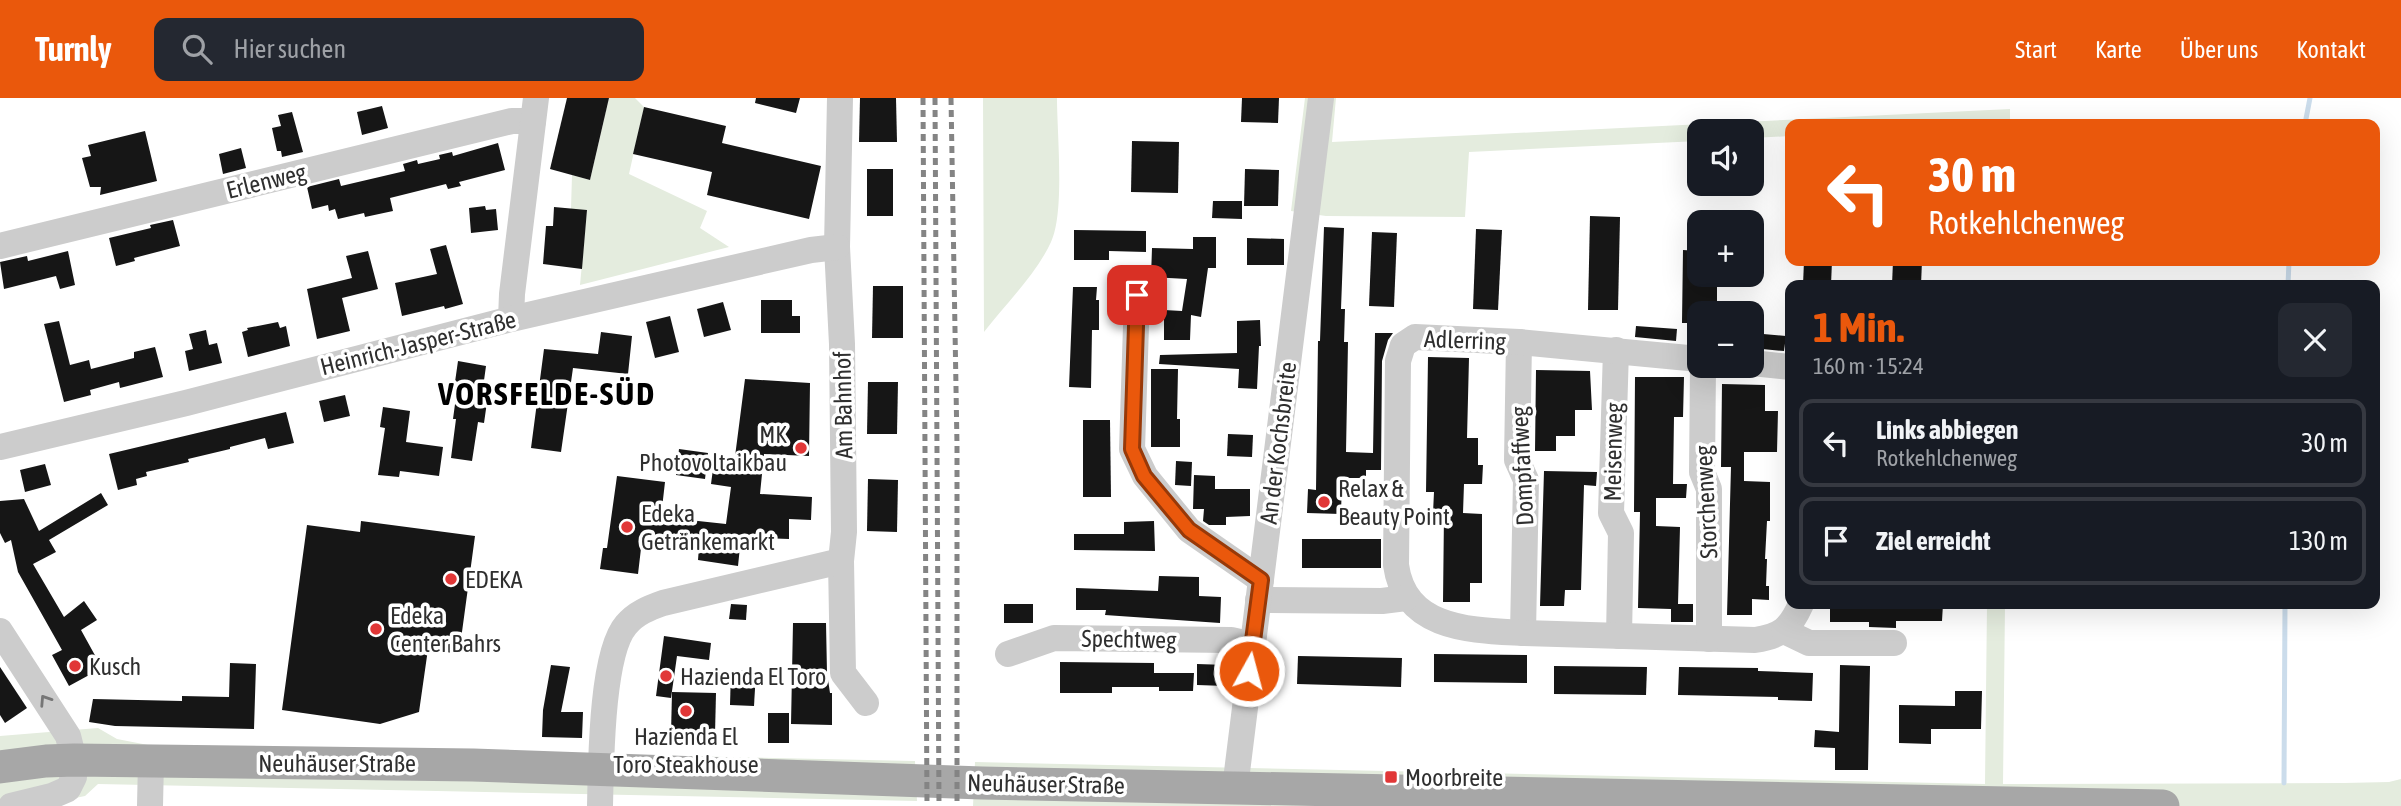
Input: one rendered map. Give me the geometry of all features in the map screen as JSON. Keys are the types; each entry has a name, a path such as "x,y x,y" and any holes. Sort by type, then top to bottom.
{"main road":[{"name":"Neuhäuser Straße","path":"0,767 74,760 473,765 982,783 1234,788 1317,797 2163,806"}],"street":[{"name":"Am Bahnhof","path":"840,98 837,247 842,344 843,673 866,703"},
{"name":"An der Kochsbreite","path":"1234,788 1321,98"},
{"path":"511,319 535,109"},
{"name":"Erlenweg","path":"0,246 512,121 535,109"},
{"name":"Heinrich-Jasper-Straße","path":"0,447 186,403 511,319 811,250 837,247"},
{"path":"1137,295 1132,449 1144,476 1189,530 1259,590 1382,601 1406,597 1421,612 1438,621 1485,631 1523,633 1755,640 1773,637 1784,631 1798,609"},
{"name":"Adlerring","path":"1406,597 1398,583 1396,565 1398,361 1403,345 1415,337 1519,342 1687,358"},
{"name":"Dompfaffweg","path":"1519,342 1517,460 1526,480 1523,633"},
{"name":"Meisenweg","path":"1616,350 1611,513 1621,533 1619,636"},
{"path":"1764,364 1785,366"},
{"name":"Storchenweg","path":"1703,378 1702,472 1710,489 1709,639"},
{"path":"600,806 609,675 615,644 625,626 641,612 663,603 841,561"},
{"path":"0,631 68,736 74,760 74,777 68,789 52,796 11,806"},
{"path":"1784,631 1809,643 1894,643"},
{"name":"Spechtweg","path":"1008,654 1054,638 1231,640 1252,645"},
{"path":"150,806 151,761"}],"shaded area":[{"path":"609,98 635,98 644,107 629,174 707,211 700,228 729,247 580,285 587,211 571,209 572,175 590,180"},
{"path":"983,98 1057,98 1059,172 1058,212 1051,242 1029,277 984,332"},
{"path":"1305,98 1336,98 1332,142 1687,125 1687,142 1469,152 1465,217 1326,216 1291,211"},
{"path":"2010,109 2010,119 1805,119"},
{"path":"1785,120 1785,136 1764,137 1764,121"},
{"path":"1987,609 2005,609 2003,784 2344,783 2389,782 2401,779 2401,806 973,806 975,762 1985,784"},
{"path":"98,728 117,739 148,745 915,761 917,801 98,784 85,796 36,806 0,806 0,736"}],"building":[{"path":"567,98 609,98 590,180 550,169"},
{"path":"756,98 800,98 796,113 755,103"},
{"path":"860,98 896,98 897,142 859,142"},
{"path":"1242,98 1279,98 1278,123 1241,122"},
{"path":"382,106 388,128 362,135 357,112"},
{"path":"644,107 726,126 722,143 821,166 809,219 707,195 712,172 633,154"},
{"path":"292,112 303,152 282,157 281,151 277,151 272,128 281,126 278,115"},
{"path":"145,131 157,181 100,195 101,187 90,187 82,158 91,156 88,145"},
{"path":"1132,141 1179,142 1178,193 1131,192"},
{"path":"498,143 505,170 459,182 461,186 448,189 446,184 390,198 393,211 365,217 364,213 338,219 335,209 329,211 328,205 312,209 307,187 339,179 341,186 405,171 403,164 417,160 418,164 440,159 439,155 452,152 453,156"},
{"path":"241,148 246,168 223,174 219,154"},
{"path":"867,169 893,169 893,216 867,216"},
{"path":"1245,169 1279,170 1278,206 1244,206"},
{"path":"1213,201 1242,201 1242,219 1212,218"},
{"path":"485,206 486,210 496,209 498,230 471,233 469,208"},
{"path":"554,207 587,210 582,269 543,264 546,226 553,226"},
{"path":"1590,216 1620,217 1618,310 1588,310"},
{"path":"173,220 180,246 134,258 135,261 116,266 109,238"},
{"path":"1324,227 1344,228 1341,309 1345,309 1344,342 1348,342 1346,452 1373,453 1375,333 1393,333 1382,361 1381,470 1366,470 1366,478 1342,478 1341,514 1307,513 1308,489 1316,490 1318,341"},
{"path":"1476,229 1502,230 1498,310 1473,309"},
{"path":"1074,230 1146,231 1146,252 1109,251 1109,260 1074,260"},
{"path":"1372,232 1397,233 1394,307 1369,306"},
{"path":"1193,237 1216,237 1216,268 1208,268 1201,317 1191,315 1190,340 1164,340 1164,310 1182,311 1187,279 1151,277 1152,248 1193,249"},
{"path":"1247,238 1284,239 1284,265 1247,265"},
{"path":"446,245 463,304 402,316 395,283 437,274 430,249"},
{"path":"1683,250 1687,250 1687,287 1717,287 1717,301 1687,301 1687,323 1682,323"},
{"path":"68,251 75,285 60,289 56,276 4,289 0,262 27,256 28,261"},
{"path":"368,251 378,289 342,298 350,331 317,339 307,289 352,278 346,256"},
{"path":"1804,266 1832,266 1831,280 1803,280"},
{"path":"1893,266 1922,266 1921,280 1892,280"},
{"path":"873,286 903,286 903,338 872,338"},
{"path":"1073,287 1097,287 1099,330 1092,330 1091,388 1069,387"},
{"path":"761,300 792,300 792,316 800,316 800,333 761,333"},
{"path":"723,302 731,330 704,337 697,309"},
{"path":"670,316 679,352 655,358 646,322"},
{"path":"1260,320 1261,346 1257,389 1238,388 1239,369 1159,364 1160,355 1237,353 1237,321"},
{"path":"59,321 70,365 89,360 91,369 134,358 134,352 155,347 163,377 120,388 119,382 90,390 91,395 64,402 44,324"},
{"path":"278,322 280,328 286,326 290,346 248,357 242,332 248,330 247,328"},
{"path":"1636,326 1677,329 1676,341 1635,337"},
{"path":"206,330 209,345 217,343 222,363 189,371 185,351 193,349 189,334"},
{"path":"601,332 632,336 628,374 573,368 561,452 531,448 544,349 598,354"},
{"path":"1764,334 1785,336 1784,351 1764,349"},
{"path":"1428,357 1469,358 1467,438 1478,438 1478,465 1483,465 1482,484 1464,484 1463,513 1482,514 1482,583 1470,583 1470,602 1443,602 1444,513 1433,513 1434,492 1426,492"},
{"path":"458,361 486,366 481,402 487,402 484,423 478,422 472,461 451,458 456,419 453,419"},
{"path":"1151,369 1178,369 1177,419 1180,419 1180,447 1151,447"},
{"path":"1536,370 1590,371 1592,410 1575,410 1575,436 1556,436 1556,451 1535,451"},
{"path":"1635,377 1684,377 1683,417 1674,417 1673,484 1687,484 1686,498 1656,498 1656,526 1680,527 1678,604 1693,604 1693,622 1671,622 1671,609 1638,608 1640,512 1634,512"},
{"path":"745,379 810,383 809,456 764,454 760,494 812,497 811,520 789,519 789,539 741,537 738,566 698,560 699,547 642,540 638,574 600,569 603,548 607,548 617,476 665,482 661,517 726,524 731,487 711,484 713,469 733,472"},
{"path":"868,382 898,382 897,434 867,434"},
{"path":"1722,384 1765,385 1765,411 1778,411 1777,452 1744,452 1744,481 1770,482 1770,521 1767,521 1765,559 1769,600 1752,599 1752,615 1727,615 1731,467 1721,467"},
{"path":"345,395 350,416 324,422 319,401"},
{"path":"383,407 410,411 406,442 443,447 439,476 400,471 399,477 378,475 385,428 380,427"},
{"path":"286,412 294,443 268,449 265,438 230,447 188,459 189,462 146,472 147,476 136,479 137,485 118,490 109,454"},
{"path":"1083,420 1110,420 1111,497 1083,497"},
{"path":"1228,434 1253,435 1252,457 1227,456"},
{"path":"679,449 708,453 705,479 676,475"},
{"path":"1176,461 1192,462 1191,486 1175,485"},
{"path":"45,464 51,485 25,492 20,470"},
{"path":"1544,471 1597,472 1596,486 1584,485 1581,590 1565,590 1564,606 1540,606"},
{"path":"1194,475 1215,476 1215,489 1250,489 1250,516 1226,517 1226,525 1209,525 1203,521 1204,509 1193,509"},
{"path":"868,479 898,480 897,532 867,531"},
{"path":"101,493 108,505 49,540 56,552 33,564 64,617 84,601 97,620 81,630 102,668 69,686 52,655 62,650 18,572 11,540 5,543 0,533 0,501 24,499 39,531"},
{"path":"361,521 475,536 459,654 428,649 419,712 380,724 282,710 307,525 360,532"},
{"path":"1154,521 1155,551 1074,550 1074,534 1124,534 1124,522"},
{"path":"1302,539 1381,539 1381,568 1302,568"},
{"path":"1159,576 1199,577 1199,596 1221,597 1220,623 1105,615 1106,610 1076,610 1076,588 1158,591"},
{"path":"731,604 747,605 746,620 729,619"},
{"path":"1004,604 1033,604 1033,623 1004,623"},
{"path":"1830,609 1943,609 1942,621 1896,621 1896,628 1869,627 1869,622 1830,622"},
{"path":"793,623 826,623 832,725 791,724"},
{"name":"Hazienda El Toro","path":"664,636 711,643 709,660 677,656 671,698 656,696"},
{"path":"1434,654 1527,655 1527,683 1434,682"},
{"path":"1298,656 1402,658 1401,687 1297,684"},
{"path":"1060,662 1154,663 1154,673 1194,673 1193,691 1159,691 1159,687 1112,687 1112,693 1060,693"},
{"path":"230,663 256,664 254,729 115,726 89,722 93,699 182,701 182,696 229,697"},
{"path":"1197,664 1227,665 1226,686 1197,685"},
{"path":"551,665 570,667 561,712 583,712 582,738 542,737 543,710"},
{"path":"1840,665 1870,666 1868,770 1835,770 1835,748 1814,747 1815,730 1839,732"},
{"path":"1554,666 1647,667 1646,695 1554,694"},
{"path":"0,667 27,708 5,723 0,715"},
{"path":"1679,667 1758,668 1758,671 1813,673 1812,701 1778,700 1778,697 1678,695"},
{"path":"731,670 756,671 754,706 730,705"},
{"path":"1955,691 1982,691 1981,729 1931,729 1931,744 1899,743 1899,705 1955,706"},
{"path":"672,692 716,693 715,734 671,734"},
{"path":"768,713 789,713 789,743 768,743"}],"waterway":[{"path":"2306,119 2310,98"},
{"path":"2288,280 2289,266"},
{"path":"2284,783 2285,609"}],"railway":[{"path":"923,98 927,806"},
{"path":"935,98 939,806"},
{"path":"951,98 957,445 957,806"}],"place":[{"name":"MK Photovoltaikbau","path":"801,448"},
{"name":"Relax & Beauty Point","path":"1324,502"},
{"name":"Edeka Getränkemarkt","path":"627,527"},
{"name":"EDEKA","path":"451,579"},
{"name":"Edeka Center Bahrs","path":"376,629"},
{"name":"Kusch","path":"75,666"},
{"name":"Hazienda El Toro","path":"666,676"},
{"name":"Hazienda El Toro Steakhouse","path":"686,711"},
{"name":"Moorbreite","path":"1391,777"}],"district":[{"name":"VORSFELDE-SÜD","path":"547,393"}],"route":[{"path":"1137,295 1132,449 1144,476 1189,530 1261,580 1249,671"}]}
